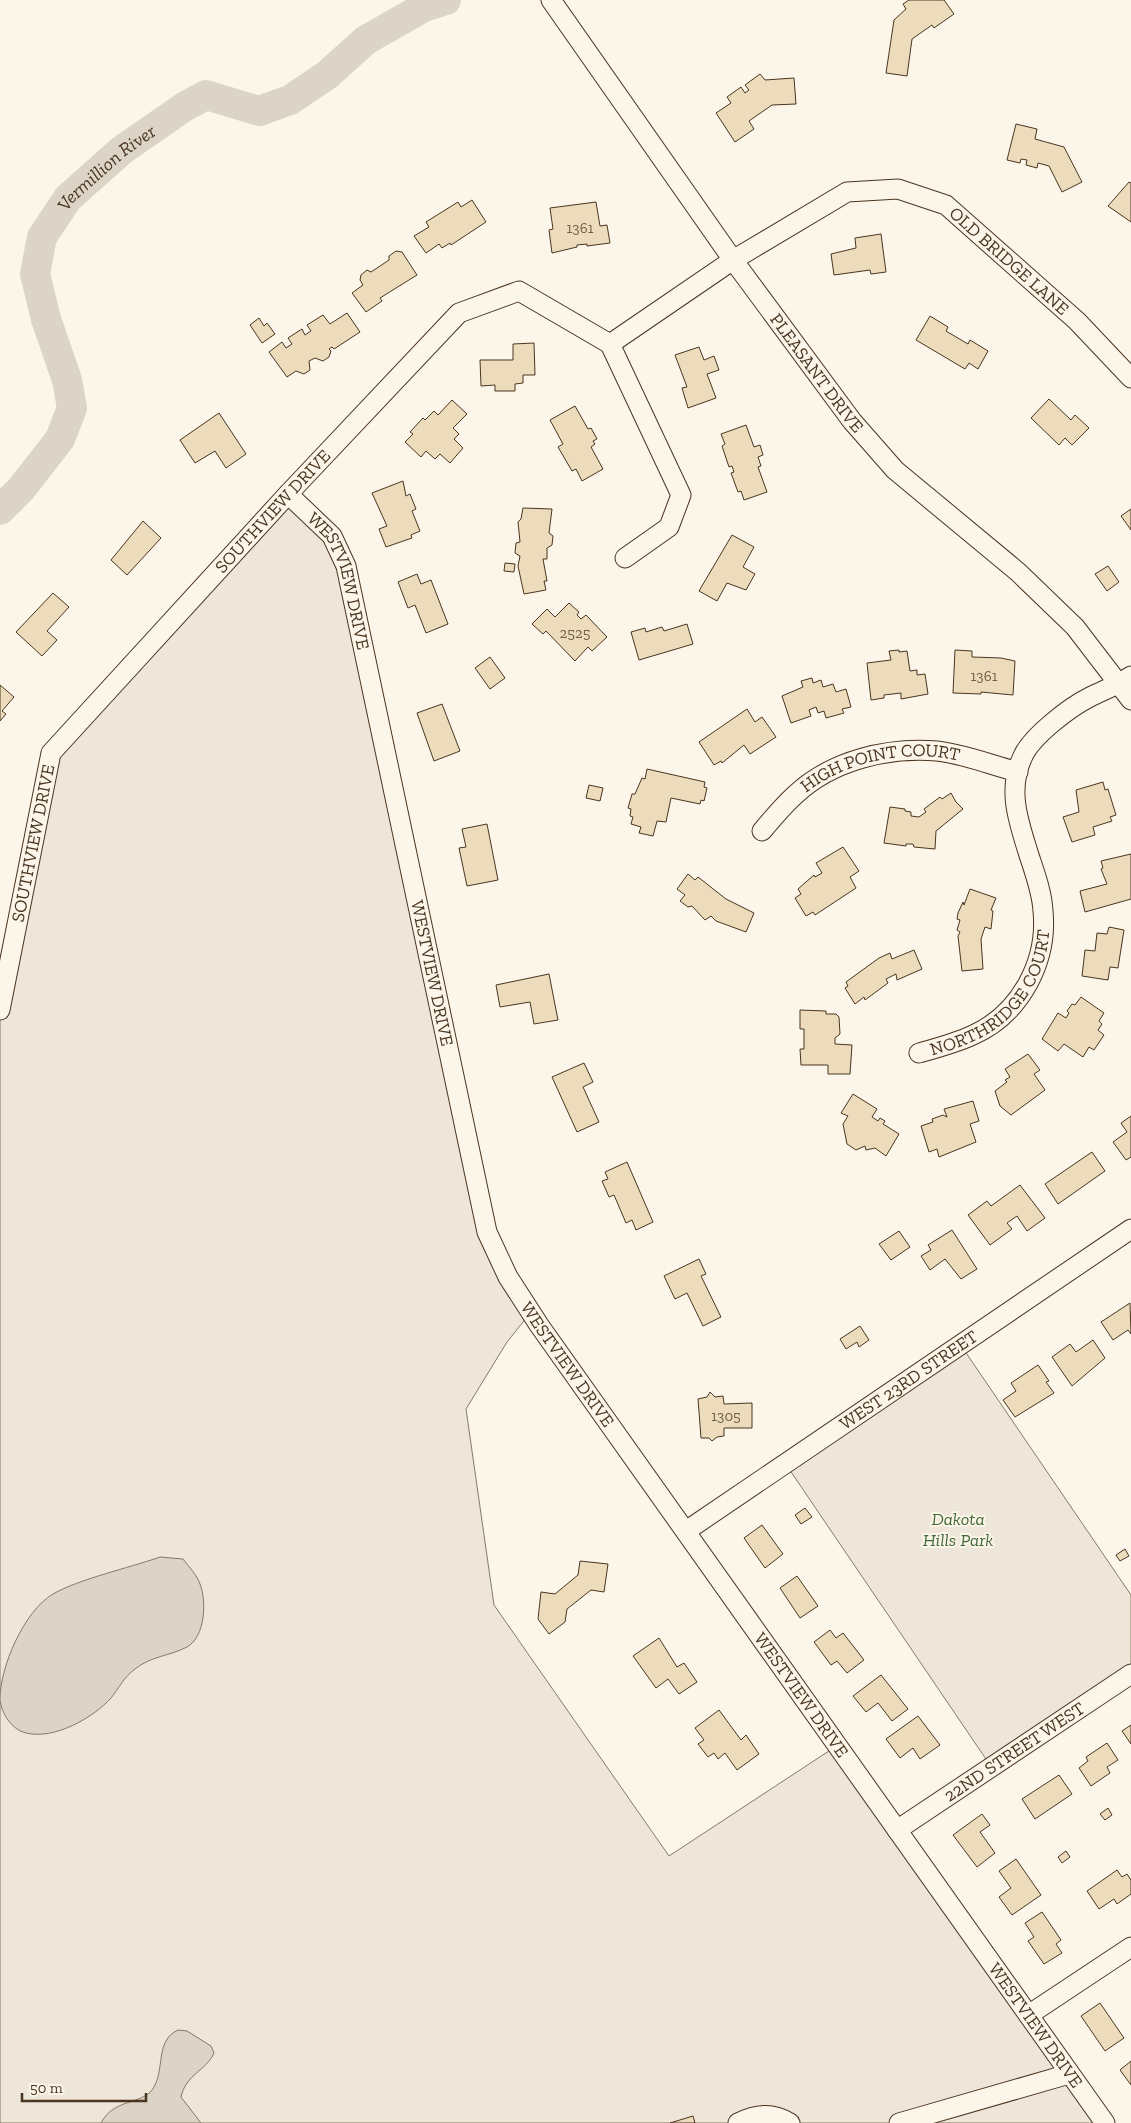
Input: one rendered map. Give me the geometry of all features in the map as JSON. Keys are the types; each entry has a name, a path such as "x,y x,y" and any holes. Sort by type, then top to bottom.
{"street":[{"name":"PLEASANT DRIVE","path":"556,7 733,260 852,421 895,470 1018,572 1075,627 1125,680 1131,700"},
{"name":"OLD BRIDGE LANE","path":"733,260 847,192 898,189 946,205 1077,321 1131,378"},
{"path":"625,558 669,527 681,495 610,344 733,260"},
{"name":"SOUTHVIEW DRIVE","path":"0,1010 51,753 288,494 459,312 519,291 610,344"},
{"name":"WESTVIEW DRIVE","path":"288,494 332,536 346,566 487,1232 508,1277 539,1325 1030,2014 1069,2074 1105,2123"},
{"name":"NORTHRIDGE COURT","path":"919,1053 974,1035 994,1022 1019,998 1036,968 1043,939 1043,910 1015,807 1015,783 1018,772 1023,757 1040,733 1089,697 1125,680"},
{"name":"HIGH POINT COURT","path":"762,831 796,794 816,779 838,767 874,755 912,750 937,752 1018,772"},
{"name":"WEST 23RD STREET","path":"686,1531 1131,1229"},
{"name":"22ND STREET WEST","path":"898,1830 1131,1674"},
{"path":"1030,2014 1131,1947"},
{"path":"899,2123 1069,2074"},
{"path":"738,2123 752,2116 768,2114 790,2123"}],"green space":[{"path":"288,494 332,536 487,1232 531,1312 507,1342 466,1409 494,1605 669,1856 838,1745 1105,2123 0,2123 0,1010 51,753"},
{"name":"Dakota Hills Park","path":"960,1344 1131,1595 1131,1674 992,1768 785,1463"}],"shaded area":[{"path":"160,1557 183,1559 200,1584 204,1609 203,1618 198,1635 193,1642 181,1650 154,1659 135,1669 103,1706 72,1726 49,1733 37,1734 26,1733 12,1725 5,1715 1,1704 1,1686 9,1656 23,1626 32,1613 42,1602 64,1589"},
{"path":"178,2030 187,2031 211,2046 214,2053 187,2083 181,2097 201,2123 101,2123 106,2115 113,2110 142,2098 152,2090 159,2074 166,2041"}],"building":[{"path":"909,0 944,0 954,14 934,28 932,25 912,39 907,76 886,73 894,20 906,9 903,4"},
{"path":"760,74 765,80 794,78 796,104 772,105 749,121 754,129 735,142 716,113 731,103 727,97 741,87 745,93 749,90 745,85"},
{"path":"1016,124 1037,129 1035,139 1064,147 1082,182 1062,192 1049,166 1038,163 1037,168 1026,165 1027,160 1021,159 1020,163 1007,160"},
{"path":"1129,182 1131,183 1131,222 1108,206"},
{"path":"472,200 486,222 451,245 450,243 442,248 439,244 426,253 414,236 429,227 426,222 458,202 461,207"},
{"path":"596,202 600,226 607,225 610,243 587,246 587,244 577,245 577,247 552,253 549,230 553,229 550,208"},
{"path":"881,234 886,272 871,274 870,270 834,275 831,254 856,248 855,238"},
{"path":"396,251 402,252 417,275 380,298 382,301 366,312 352,293 363,285 360,280 361,275 367,270 371,272 389,260 389,256"},
{"path":"347,313 360,332 334,349 332,347 329,349 331,351 329,357 323,361 315,358 309,361 310,370 304,374 296,371 287,377 269,352 282,342 286,348 292,344 288,338 302,329 305,335 311,331 307,325 323,315 330,324"},
{"path":"930,316 948,327 946,331 968,344 970,340 988,351 978,369 969,363 965,369 916,340"},
{"path":"259,318 264,326 267,323 275,334 262,343 250,325"},
{"path":"534,343 535,375 523,375 523,383 515,384 515,391 495,391 495,385 481,386 480,360 513,360 513,344"},
{"path":"699,347 704,360 714,356 719,370 707,374 716,398 688,408 682,388 687,387 675,355"},
{"path":"1049,399 1071,420 1075,415 1089,428 1072,445 1065,438 1059,445 1031,418"},
{"path":"452,400 467,414 453,428 459,434 454,439 463,448 450,463 440,454 435,459 426,451 421,457 405,442 413,434 410,432 423,418 425,420 434,411 438,415"},
{"path":"575,406 588,429 591,428 597,439 593,441 595,444 591,447 603,469 582,481 576,469 572,471 558,447 563,444 550,420"},
{"path":"219,413 246,454 226,468 215,451 195,463 180,440"},
{"path":"746,425 754,447 760,445 763,455 758,457 761,466 758,467 767,492 744,500 741,491 738,492 731,473 734,472 732,466 729,467 722,446 725,444 721,434"},
{"path":"403,481 406,496 410,494 416,509 412,511 420,531 411,535 412,538 386,547 379,529 387,526 372,493"},
{"path":"523,508 552,509 549,533 553,536 552,545 547,548 547,559 543,559 547,581 544,581 546,590 524,594 518,566 520,556 515,553 516,543 520,542 518,522 521,519"},
{"path":"1131,509 1131,530 1121,516"},
{"path":"143,521 161,538 127,575 111,560"},
{"path":"732,535 754,547 743,567 755,574 746,590 727,583 717,601 699,591"},
{"path":"505,563 515,564 514,572 504,571"},
{"path":"1108,566 1119,582 1107,591 1095,574"},
{"path":"417,574 421,584 431,580 448,624 426,633 415,605 408,608 398,582"},
{"path":"53,593 69,607 47,631 57,640 42,656 16,632"},
{"path":"569,603 579,612 577,615 581,619 586,615 607,637 592,651 588,647 575,661 546,631 543,634 532,624 547,609 555,617"},
{"path":"687,624 693,644 639,660 631,632 645,628 646,632 662,627 664,631"},
{"path":"899,650 899,652 907,651 910,671 917,670 917,675 925,674 928,694 901,699 901,693 884,695 884,698 871,700 867,663 891,660 889,651"},
{"path":"955,650 972,651 972,657 1001,658 1015,661 1013,695 981,692 981,694 953,693"},
{"path":"490,657 505,678 490,689 475,668"},
{"path":"812,678 813,683 821,680 823,687 833,684 836,692 846,689 851,707 842,709 844,713 826,718 824,711 818,713 816,707 809,710 811,716 791,723 782,696 803,687 801,681"},
{"path":"0,685 14,697 2,711 6,714 0,721"},
{"path":"442,704 460,751 434,761 417,713"},
{"path":"747,709 755,722 762,717 776,737 750,754 744,745 722,763 721,761 714,765 699,742"},
{"path":"647,769 705,782 704,787 707,788 704,801 701,800 700,804 671,798 666,822 657,821 653,836 639,833 641,827 631,824 633,817 630,816 631,809 628,808 632,794 635,794 642,778 645,779"},
{"path":"1103,782 1105,790 1108,789 1116,815 1110,817 1112,821 1093,827 1095,835 1072,842 1063,817 1079,812 1076,790"},
{"path":"589,785 603,788 600,801 586,798"},
{"path":"951,793 963,809 936,831 935,849 914,847 913,844 906,844 906,846 884,843 890,807 905,809 905,811 911,812 911,816 919,817 926,812 924,809 940,797 942,799"},
{"path":"487,824 498,880 467,886 459,848 466,847 462,829"},
{"path":"843,847 859,871 850,877 856,888 815,915 813,912 806,916 795,898 801,894 798,889 814,875 815,877 822,873 816,863"},
{"path":"1131,854 1131,899 1085,912 1080,891 1107,884 1101,869 1103,868 1101,861"},
{"path":"688,874 695,880 698,877 726,899 754,913 746,932 716,921 711,916 705,920 692,906 688,907 680,901 685,895 677,889"},
{"path":"970,889 996,898 991,910 993,911 991,929 985,927 981,939 983,969 962,971 958,936 960,932 957,930 960,920 957,919"},
{"path":"1109,927 1124,930 1118,968 1110,967 1108,980 1082,976 1085,950 1095,951 1097,933 1107,934"},
{"path":"914,950 922,969 897,980 896,974 886,979 888,983 865,1000 864,997 855,1004 845,988 848,986 846,982 879,958 890,953 892,959"},
{"path":"549,974 558,1020 534,1024 530,1002 500,1007 496,985"},
{"path":"1081,997 1104,1013 1099,1021 1102,1024 1098,1030 1104,1035 1094,1050 1089,1047 1083,1057 1064,1044 1058,1051 1042,1039 1058,1013 1066,1018 1069,1013 1067,1011 1072,1004 1075,1005"},
{"path":"800,1010 826,1011 826,1014 836,1014 839,1017 840,1034 835,1038 835,1044 852,1045 850,1074 828,1074 828,1065 801,1065 800,1049 804,1049 804,1029 800,1029"},
{"path":"1028,1054 1040,1070 1034,1074 1045,1090 1011,1115 1000,1106 995,1091 1007,1082 1005,1080 1010,1077 1005,1069"},
{"path":"584,1063 593,1082 583,1087 599,1122 577,1132 552,1077"},
{"path":"853,1094 877,1109 872,1117 878,1121 880,1118 885,1121 883,1124 899,1134 886,1156 875,1148 866,1150 865,1146 856,1150 847,1144 843,1124 848,1116 841,1113"},
{"path":"973,1101 979,1121 970,1124 976,1142 939,1157 937,1149 929,1152 921,1126 933,1122 932,1119 943,1115 947,1117 944,1109"},
{"path":"1131,1116 1131,1157 1126,1160 1113,1142 1127,1132 1121,1123"},
{"path":"1092,1152 1105,1171 1058,1204 1045,1184"},
{"path":"627,1162 653,1222 636,1230 632,1220 626,1223 614,1195 609,1197 602,1181 608,1179 605,1172"},
{"path":"1020,1185 1045,1218 1027,1231 1017,1216 1007,1223 1012,1229 990,1245 968,1215 987,1201 991,1206"},
{"path":"952,1230 977,1269 961,1279 945,1259 930,1270 921,1256 931,1250 928,1245"},
{"path":"899,1231 910,1247 891,1260 879,1244"},
{"path":"699,1259 706,1274 701,1276 721,1317 703,1326 687,1293 675,1299 664,1276"},
{"path":"1130,1303 1131,1334 1128,1330 1113,1340 1101,1322"},
{"path":"860,1326 869,1340 859,1347 857,1342 846,1349 840,1339"},
{"path":"1093,1340 1105,1358 1072,1386 1052,1357 1070,1344 1076,1352"},
{"path":"1038,1365 1049,1381 1046,1382 1054,1393 1015,1417 1003,1400 1016,1391 1011,1383"},
{"path":"710,1392 715,1397 723,1396 724,1404 752,1403 752,1428 724,1428 724,1436 717,1437 712,1441 709,1438 701,1438 698,1399 707,1397"},
{"path":"805,1508 812,1517 801,1524 795,1515"},
{"path":"762,1525 783,1554 765,1568 744,1538"},
{"path":"1125,1549 1129,1556 1120,1561 1116,1555"},
{"path":"580,1561 608,1564 604,1592 591,1590 567,1609 565,1622 549,1634 538,1619 541,1592 555,1594 578,1575"},
{"path":"797,1576 818,1606 800,1618 780,1588"},
{"path":"830,1630 836,1638 843,1633 864,1660 847,1673 837,1661 831,1665 814,1642"},
{"path":"659,1638 677,1667 684,1663 697,1682 679,1694 668,1679 656,1688 633,1656"},
{"path":"881,1675 908,1709 892,1721 878,1703 866,1712 853,1696"},
{"path":"719,1710 741,1740 746,1735 759,1754 737,1770 725,1753 718,1759 714,1753 708,1757 698,1744 704,1740 695,1728"},
{"path":"918,1716 940,1745 920,1759 913,1748 900,1758 886,1739"},
{"path":"1131,1725 1131,1744 1122,1731"},
{"path":"1107,1743 1118,1760 1107,1767 1110,1773 1091,1786 1079,1768 1088,1761 1086,1757"},
{"path":"1059,1775 1072,1794 1035,1819 1022,1799"},
{"path":"1108,1808 1112,1815 1105,1820 1100,1814"},
{"path":"982,1814 990,1825 980,1832 995,1853 977,1867 953,1835"},
{"path":"1066,1851 1070,1857 1062,1863 1058,1857"},
{"path":"1016,1859 1041,1895 1012,1915 999,1897 1011,1888 999,1871"},
{"path":"1117,1870 1122,1877 1127,1874 1131,1880 1131,1894 1117,1904 1114,1899 1099,1909 1087,1891"},
{"path":"1042,1912 1061,1940 1056,1944 1062,1953 1044,1964 1028,1941 1034,1937 1025,1923"},
{"path":"1100,2003 1124,2038 1105,2051 1081,2016"},
{"path":"1131,2061 1131,2085 1120,2070"},
{"path":"693,2116 695,2123 670,2123"}],"waterway":[{"name":"Vermillion River","path":"0,510 21,489 60,439 72,408 67,380 46,319 35,274 42,237 68,198 122,150 184,107 206,95 259,111 290,100 327,75 366,40 424,7 446,0"}]}
